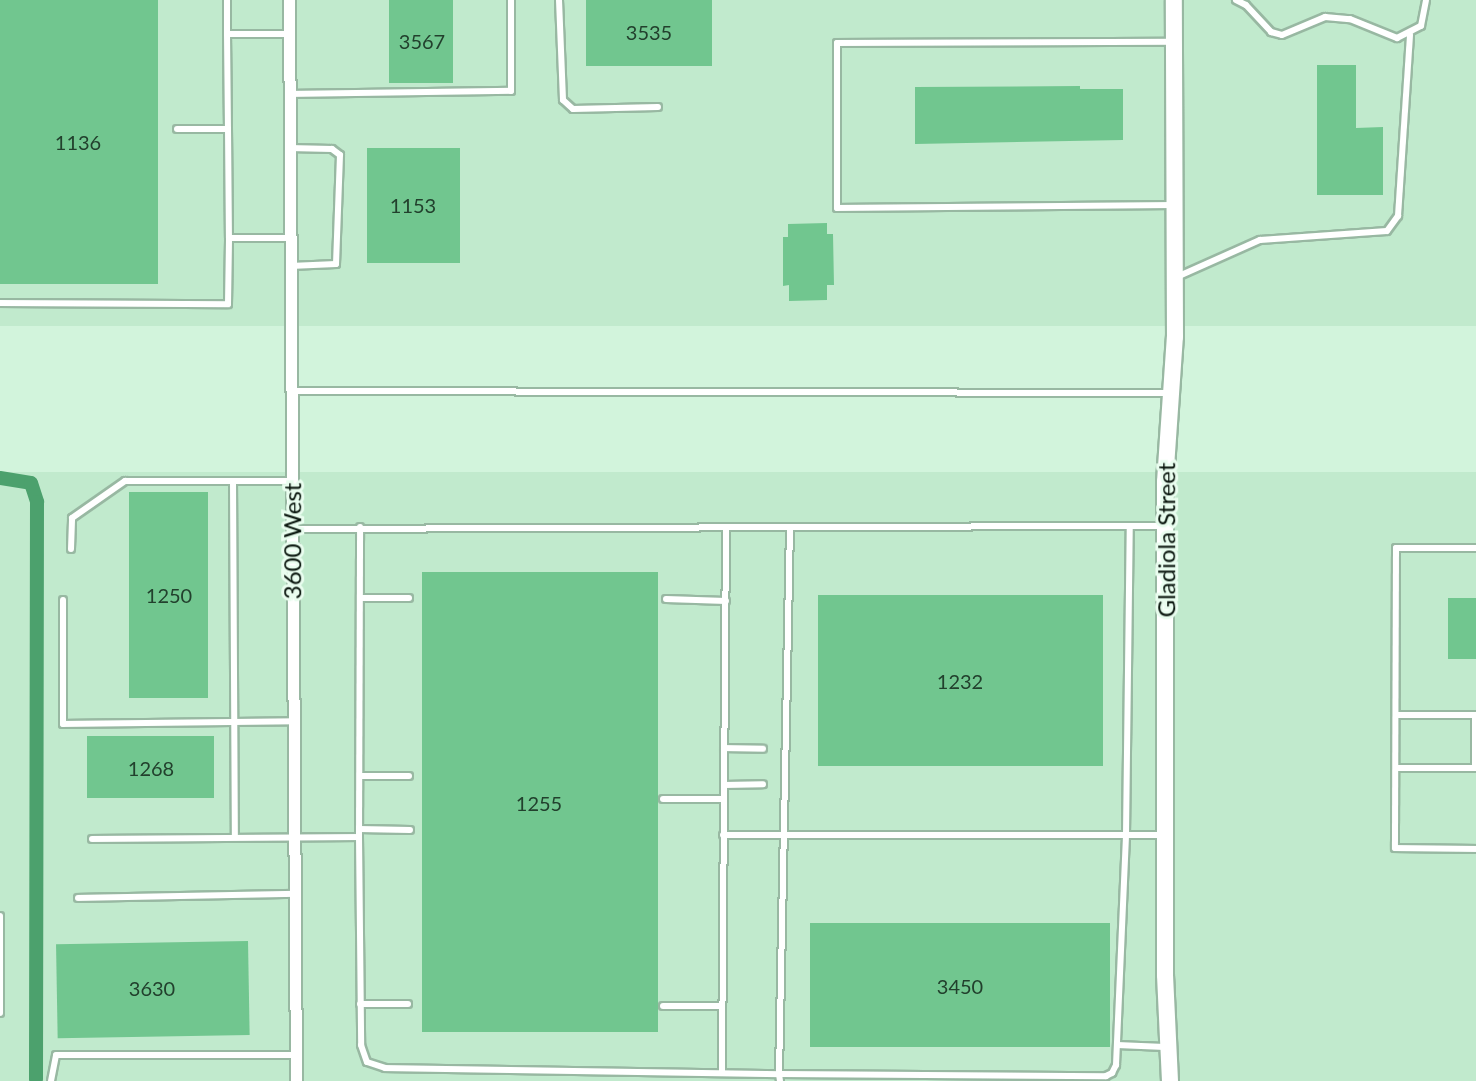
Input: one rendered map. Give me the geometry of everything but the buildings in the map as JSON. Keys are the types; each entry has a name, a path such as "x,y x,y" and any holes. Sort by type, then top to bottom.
{"street":[{"name":"3600 West","path":"289,0 296,1081"},
{"name":"Gladiola Street","path":"1170,1081 1167,1047 1166,526 1175,277 1174,0"}],"lane":[{"path":"0,303 228,304 227,0"},
{"path":"289,94 511,91 511,0"},
{"path":"559,0 563,100 573,109 658,107"},
{"path":"1236,0 1246,5 1271,32 1282,35 1325,17 1350,19 1397,38 1410,34 1424,21 1426,0"},
{"path":"227,34 289,34"},
{"path":"1175,277 1260,240 1387,231 1398,216 1410,34"},
{"path":"1174,42 837,43 837,208 1176,205"},
{"path":"177,129 228,129"},
{"path":"289,148 332,149 340,155 336,264 290,266"},
{"path":"229,238 290,238"},
{"path":"291,391 1172,393"},
{"path":"71,549 72,518 125,481 292,481"},
{"path":"233,481 235,837"},
{"path":"360,527 360,1004 361,1045 367,1062 385,1068 722,1071 780,1077 1106,1076 1116,1065 1126,834 1130,526"},
{"path":"292,529 1166,526"},
{"path":"722,1071 726,528"},
{"path":"780,1077 790,528"},
{"path":"1476,548 1396,548 1395,848 1476,849"},
{"path":"360,598 409,598"},
{"path":"666,599 726,601"},
{"path":"63,600 63,724 293,721"},
{"path":"1396,715 1476,715 1475,768 1396,768"},
{"path":"724,748 763,749"},
{"path":"360,776 409,776"},
{"path":"724,785 763,784"},
{"path":"663,799 724,799"},
{"path":"92,839 294,837 410,830"},
{"path":"723,835 1166,835"},
{"path":"78,898 295,894"},
{"path":"0,916 0,1013"},
{"path":"360,1004 408,1004"},
{"path":"663,1006 722,1006"},
{"path":"1117,1045 1167,1047"},
{"path":"51,1081 56,1055 296,1055"},
{"path":"551,1070 551,1081"}],"shaded area":[{"path":"0,0 1476,0 1476,326 0,326"},
{"path":"0,472 1476,472 1476,1081 0,1081"}],"waterway":[{"path":"0,478 31,483 37,502 36,1079"}]}
